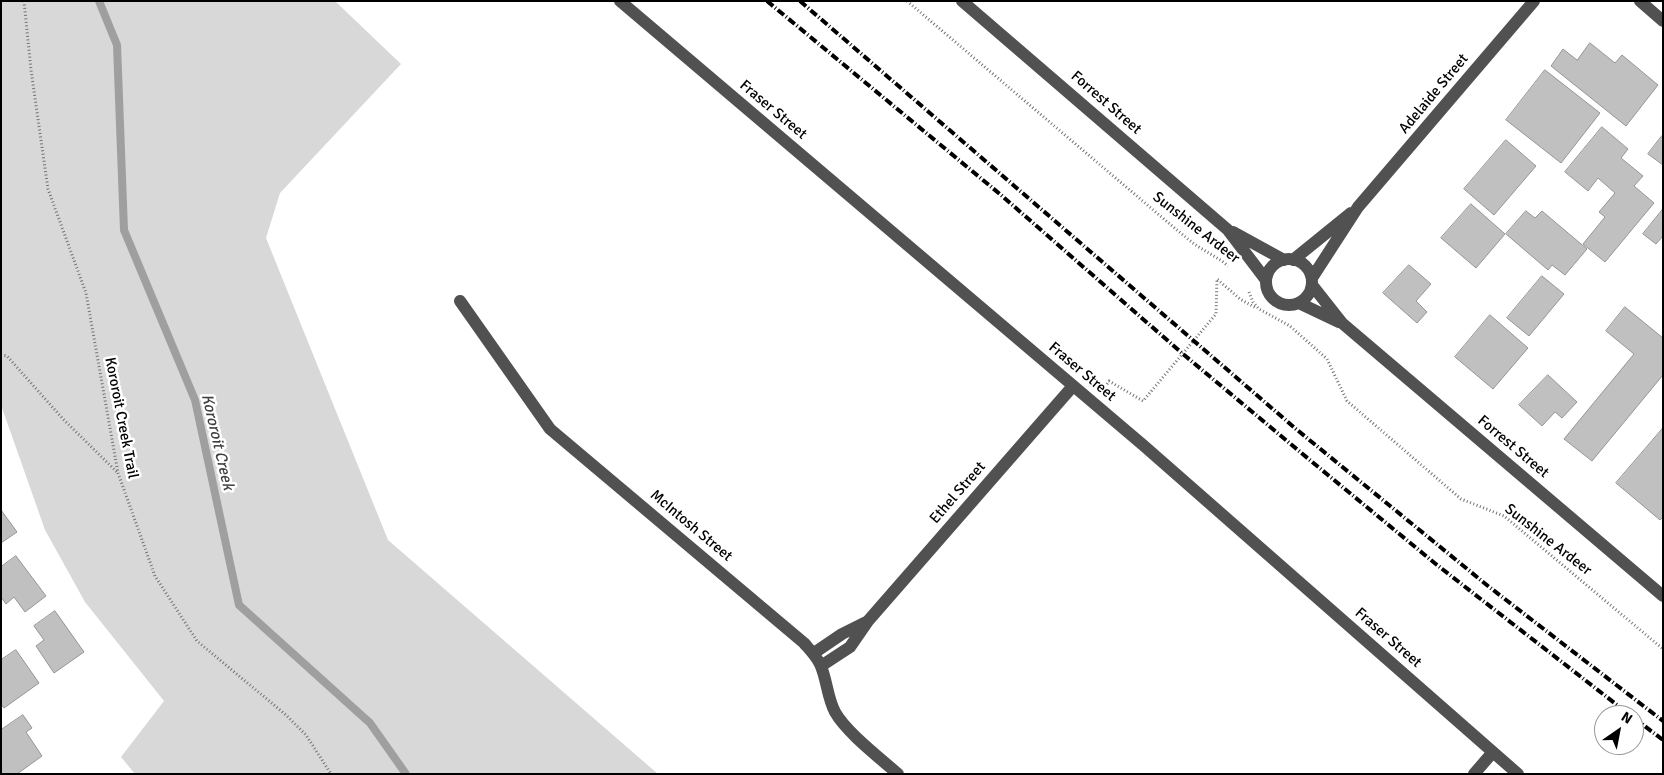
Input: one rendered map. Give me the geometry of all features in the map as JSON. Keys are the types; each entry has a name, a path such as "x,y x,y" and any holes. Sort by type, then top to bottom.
{"street":[{"name":"Fraser Street","path":"620,1 1143,445 1518,774"},
{"name":"Forrest Street","path":"962,1 1228,230 1266,280"},
{"name":"Adelaide Street","path":"1312,281 1358,207 1534,1"},
{"path":"1640,1 1663,21"},
{"name":"Adelaide Street","path":"1288,260 1358,207"},
{"name":"Forrest Street","path":"1228,230 1288,260"},
{"path":"1288,260 1299,262 1305,266 1312,281 1308,296 1299,303 1285,305 1273,298 1269,293 1266,280 1272,267 1288,260"},
{"name":"Forrest Street","path":"1312,281 1342,323 1663,596"},
{"name":"McIntosh Street","path":"460,301 550,430 804,643 814,654 821,666 826,689 835,712 854,735 898,774"},
{"name":"Forrest Street","path":"1299,303 1342,323"},
{"name":"Ethel Street","path":"821,666 850,647 868,621 1073,386"},
{"name":"Ethel Street","path":"814,654 842,634 868,621"},
{"path":"1474,774 1493,752"}],"path":[{"name":"Kororoit Creek Trail","path":"24,1 48,189 86,293 118,474 155,576 197,641 286,715 306,735 331,774"},
{"name":"Sunshine Ardeer","path":"907,1 1170,225 1228,267"},
{"name":"Sunshine Ardeer","path":"1092,402 1109,381 1143,401 1216,314 1217,279 1240,299 1290,326 1327,359 1347,401 1461,499 1504,516 1663,649"},
{"path":"1248,286 1253,302 1259,309"},
{"path":"1,355 7,356 63,419 118,474"}],"shaded area":[{"path":"1,1 335,1 401,64 280,193 266,238 388,540 658,774 135,774 121,757 164,701 85,602 45,530 1,405"}],"building":[{"path":"1590,43 1615,63 1622,55 1658,85 1626,126 1551,66 1563,49 1577,60"},
{"path":"1545,70 1600,113 1561,163 1506,120"},
{"path":"1602,127 1628,149 1621,158 1643,176 1634,186 1654,203 1605,262 1583,244 1605,217 1599,212 1615,193 1598,178 1588,191 1565,172"},
{"path":"1663,137 1663,165 1648,154"},
{"path":"1506,140 1536,166 1494,215 1464,189"},
{"path":"1471,204 1505,234 1476,268 1441,238"},
{"path":"1663,209 1663,236 1656,244 1643,234"},
{"path":"1526,211 1535,218 1542,211 1587,249 1565,275 1552,265 1548,270 1506,234"},
{"path":"1409,265 1431,284 1416,301 1427,312 1417,323 1383,293"},
{"path":"1542,276 1564,294 1529,336 1507,318"},
{"path":"1625,307 1663,338 1663,375 1592,461 1564,439 1634,354 1606,331"},
{"path":"1490,315 1528,348 1493,389 1455,357"},
{"path":"1548,375 1577,402 1562,418 1555,412 1542,426 1519,405"},
{"path":"1663,428 1663,517 1660,520 1616,483"},
{"path":"1,510 17,532 1,543"},
{"path":"16,556 46,596 25,612 14,597 6,604 1,597 1,567"},
{"path":"55,611 84,652 54,673 36,646 44,640 34,626"},
{"path":"16,650 39,683 4,708 1,704 1,660"},
{"path":"23,715 32,728 26,732 42,756 17,774 1,774 1,730"}],"waterway":[{"name":"Kororoit Creek","path":"99,1 117,45 124,230 195,400 239,605 370,723 406,774"}],"railway":[{"path":"767,1 1001,195 1183,354 1311,461 1437,565 1617,705"},
{"path":"800,1 1296,429 1488,586 1663,721"},
{"path":"1644,726 1663,740"}]}
